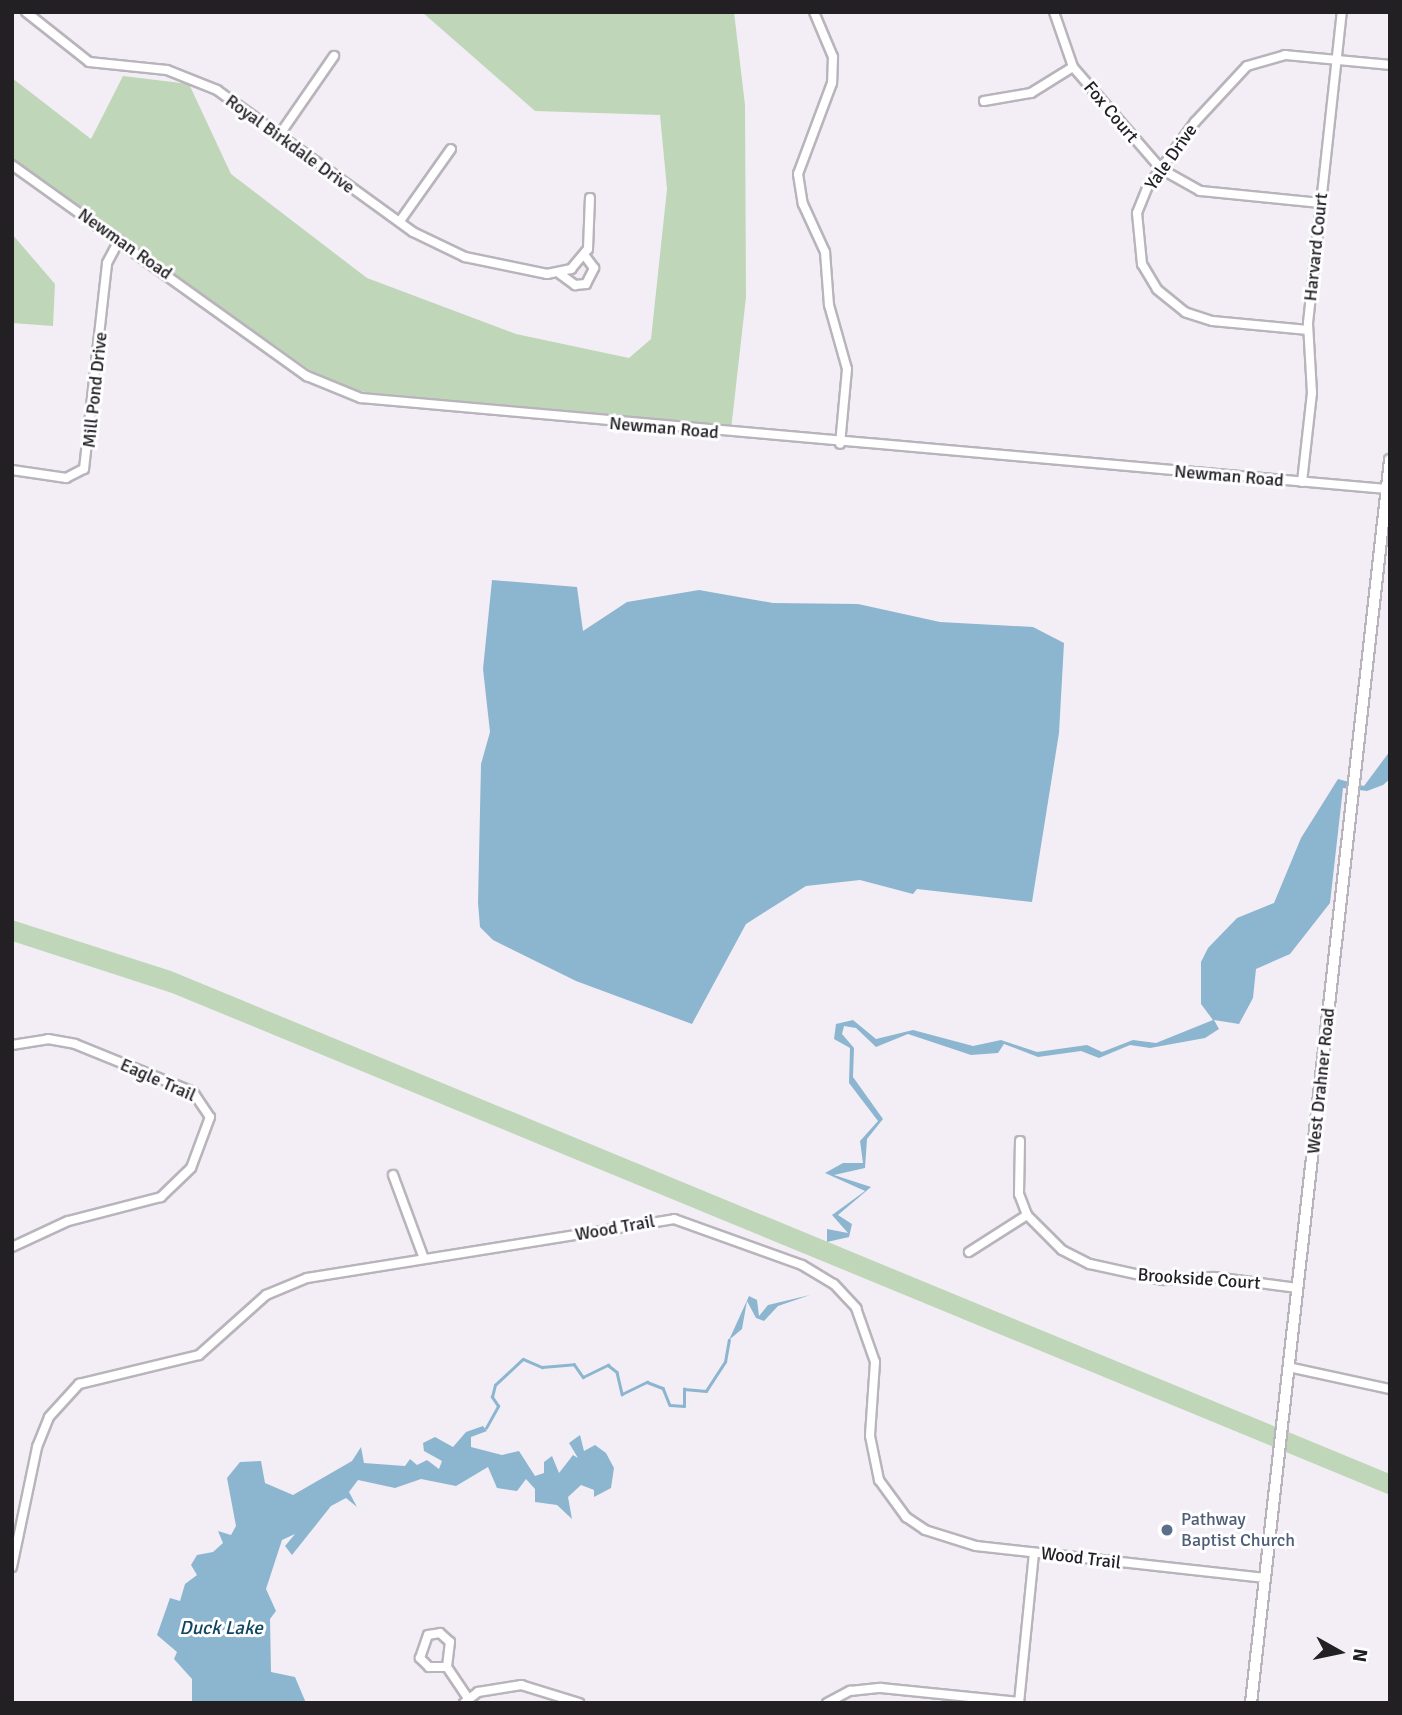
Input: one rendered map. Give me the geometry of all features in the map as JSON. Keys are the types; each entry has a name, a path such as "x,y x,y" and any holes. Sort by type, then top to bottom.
{"street":[{"name":"Royal Birkdale Drive","path":"26,12 77,57 202,82 400,221 465,257 559,274 575,285 586,284 594,268 585,256 590,198"},
{"path":"814,12 832,57 832,83 798,174 803,204 825,252 829,305 847,369 840,444"},
{"name":"Fox Court","path":"1054,12 1073,67 1161,169 1200,191 1321,202"},
{"name":"Harvard Court","path":"1302,482 1312,393 1308,330 1342,12"},
{"name":"Yale Drive","path":"1308,330 1212,321 1185,312 1157,289 1140,254 1137,213 1161,169 1227,81 1247,66 1285,55 1390,65"},
{"path":"279,134 334,56"},
{"path":"984,101 1031,93 1073,67"},
{"path":"400,221 451,149"},
{"name":"Newman Road","path":"12,164 307,376 361,398 840,444 1302,482 1388,484"},
{"name":"Mill Pond Drive","path":"12,470 66,478 84,469 107,263 119,240"},
{"path":"559,274 585,256"},
{"name":"West Drahner Road","path":"1251,1703 1297,1287 1350,851 1390,460"},
{"name":"Eagle Trail","path":"12,1045 41,1040 75,1044 193,1092 210,1117 191,1168 161,1198 68,1221 12,1247"},
{"name":"Brookside Court","path":"1020,1141 1015,1174 1027,1215 1062,1250 1090,1264 1163,1280 1214,1277 1297,1287"},
{"path":"393,1175 423,1256"},
{"path":"969,1252 1027,1215"},
{"name":"Wood Trail","path":"12,1567 37,1447 48,1417 79,1384 199,1355 254,1304 289,1285 423,1256 674,1219 802,1265 834,1284 869,1333 875,1362 870,1436 879,1480 893,1501 940,1538 1034,1553 1265,1578"},
{"path":"1288,1367 1390,1388"},
{"path":"827,1703 850,1691 881,1688 1019,1702 1034,1553"},
{"path":"447,1667 429,1667 419,1658 428,1635 440,1633 450,1642 447,1667 466,1701 521,1685 579,1703"}],"green space":[{"path":"422,12 734,12 745,105 746,297 731,430 388,398 327,382 12,160 12,78 91,139 123,76 189,84 231,174 367,278 516,334 629,358 651,339 667,189 660,115 535,111"},
{"path":"12,234 55,284 53,326 12,323"},
{"path":"12,920 171,971 1390,1474 1390,1495 172,993 12,941"}],"water":[{"path":"492,580 577,587 583,631 627,602 699,590 773,603 858,604 940,622 1033,627 1064,643 1059,733 1032,902 917,889 913,894 860,880 806,886 746,924 692,1024 576,981 493,940 480,927 478,903 481,764 490,732 483,669"},
{"path":"1390,751 1390,779 1383,785 1367,791 1343,788 1330,903 1290,954 1256,969 1253,998 1239,1024 1214,1020 1219,1029 1205,1038 1150,1048 1130,1045 1099,1058 1081,1051 1038,1057 1004,1044 998,1053 971,1055 908,1034 876,1047 856,1028 844,1026 842,1034 854,1048 853,1077 883,1119 867,1139 865,1168 834,1175 871,1187 838,1215 852,1224 849,1237 827,1242 827,1229 848,1233 832,1215 865,1191 825,1173 843,1163 863,1163 860,1141 878,1121 849,1083 850,1048 834,1039 836,1024 853,1020 876,1039 913,1030 973,1046 1001,1040 1037,1052 1087,1045 1102,1052 1133,1040 1156,1043 1213,1020 1201,1004 1201,962 1208,948 1237,918 1274,903 1301,838 1338,779 1364,786"},
{"path":"810,1295 778,1306 764,1321 756,1318 747,1301 742,1329 729,1340 749,1296 757,1300 759,1316 768,1305"},
{"name":"Duck Lake","path":"483,1426 487,1431 471,1437 471,1447 502,1455 519,1451 535,1476 544,1473 544,1462 552,1456 559,1473 573,1455 578,1458 569,1443 580,1435 584,1451 595,1445 606,1453 614,1468 611,1488 594,1497 594,1490 581,1485 568,1497 572,1519 557,1505 535,1502 535,1489 526,1479 517,1491 497,1488 488,1467 456,1486 421,1479 395,1488 358,1480 349,1492 357,1507 346,1498 331,1506 292,1555 285,1546 295,1534 282,1540 266,1589 276,1611 270,1619 271,1672 295,1677 306,1703 192,1703 192,1679 174,1659 177,1652 157,1635 170,1598 180,1601 185,1584 197,1575 191,1565 197,1555 213,1552 223,1543 218,1531 231,1535 236,1526 227,1478 240,1462 261,1461 265,1483 293,1495 352,1461 361,1447 364,1463 405,1466 410,1459 417,1465 427,1460 439,1469 442,1461 424,1451 423,1443 435,1437 453,1447 466,1432"}],"waterway":[{"path":"486,1428 498,1406 492,1397 495,1385 523,1359 542,1367 574,1364 583,1377 608,1365 617,1372 622,1394 647,1382 663,1388 670,1405 684,1406 684,1389 706,1391 725,1362 729,1340"}],"place":[{"name":"Pathway Baptist Church","path":"1167,1530"}]}
